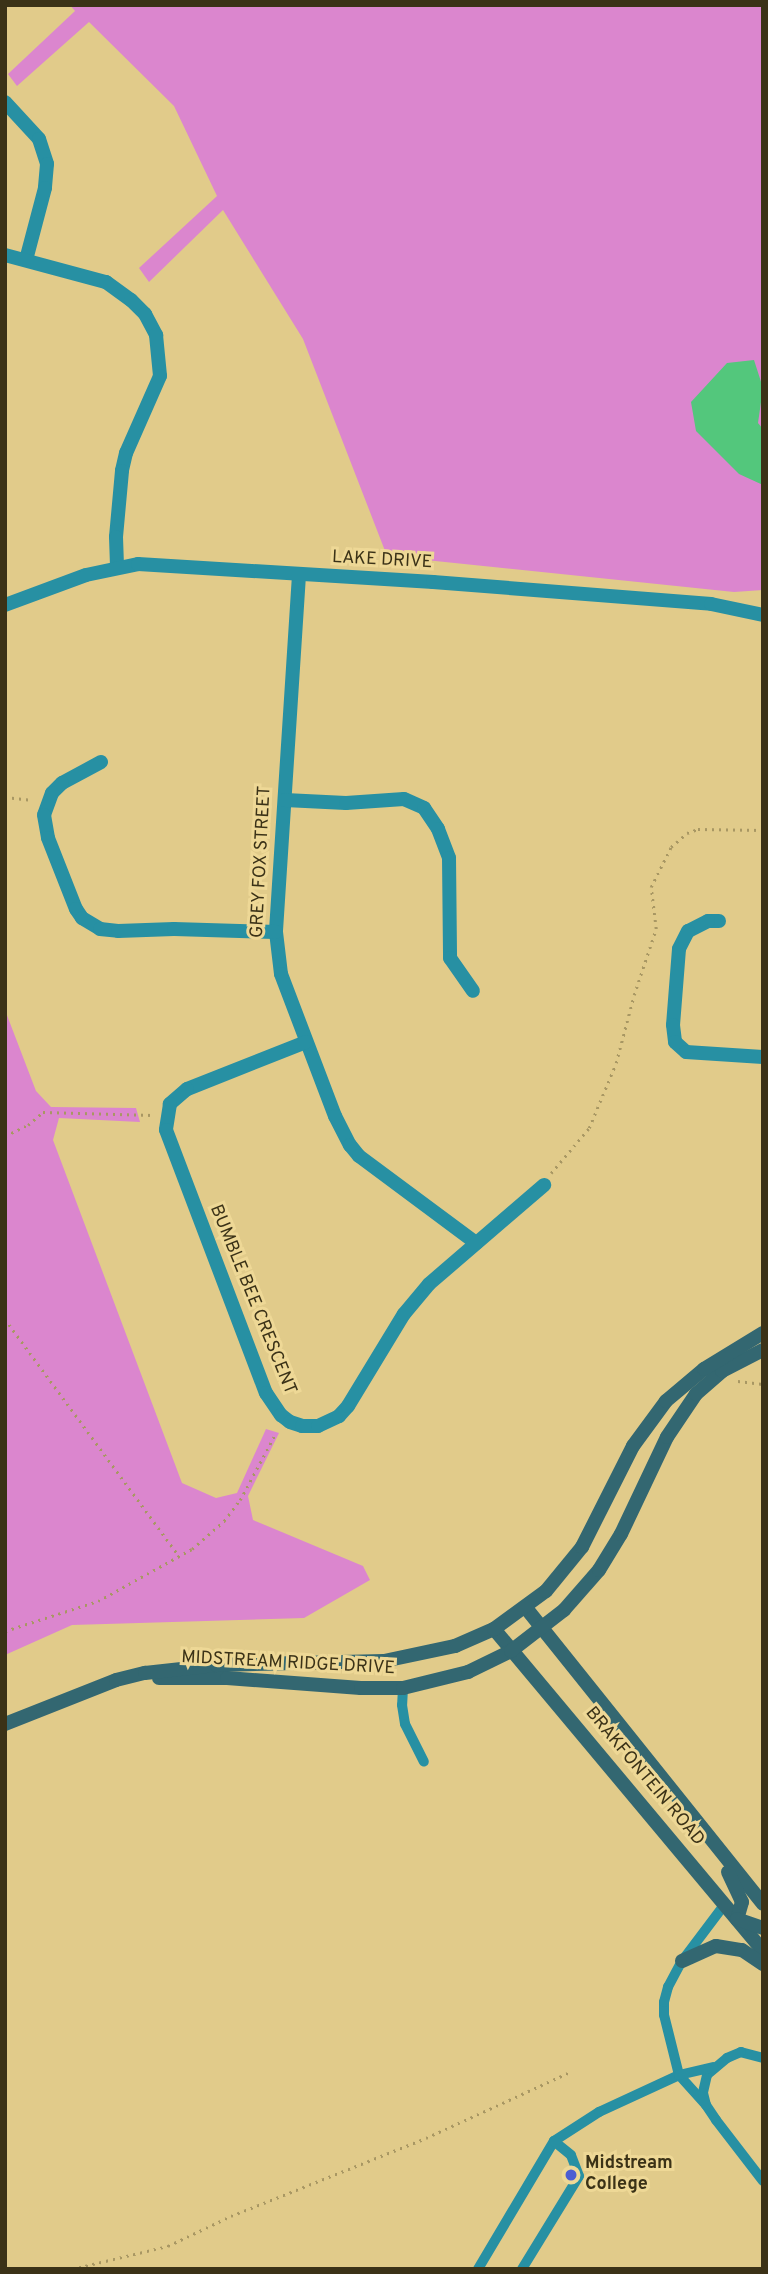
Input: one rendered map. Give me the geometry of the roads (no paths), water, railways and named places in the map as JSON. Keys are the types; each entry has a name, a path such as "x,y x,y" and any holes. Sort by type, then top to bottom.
{"street":[{"path":"5,102 39,139 47,164 45,188 26,260"},
{"path":"5,254 113,286 145,314 156,335 160,376 125,453 116,537 117,567"},
{"name":"LAKE DRIVE","path":"5,605 117,567 163,565 711,604 763,615"},
{"name":"GREY FOX STREET","path":"299,575 276,932 281,974 343,1134 359,1156 476,1243"},
{"path":"101,762 62,783 47,802 44,815 48,838 76,909 91,925 118,931 174,929 276,932"},
{"path":"285,800 346,803 404,799 424,808 438,828 449,858 450,958 473,991"},
{"path":"719,920 696,925 688,931 679,949 673,1025 675,1042 685,1052 763,1056"},
{"name":"BUMBLE BEE CRESCENT","path":"306,1042 187,1089 170,1104 166,1115 166,1130 172,1154 266,1393 285,1418 302,1426 318,1426 339,1416 348,1406 414,1300 438,1274 544,1185"},
{"name":"MIDSTREAM RIDGE DRIVE","path":"5,1724 116,1680 145,1672 216,1665 384,1661 455,1646 494,1629 546,1591 582,1547 634,1446 666,1401 704,1369 763,1334"},
{"name":"MIDSTREAM RIDGE DRIVE","path":"116,1680 227,1678 361,1688 403,1688 468,1672 512,1651 544,1627 580,1594 599,1570 621,1534 667,1437 696,1394 722,1371 763,1350"},
{"name":"BRAKFONTEIN ROAD","path":"526,1608 544,1627 763,1905"},
{"name":"BRAKFONTEIN ROAD","path":"494,1629 763,1951"},
{"path":"715,1844 742,1902 737,1919 763,1928"},
{"path":"682,1961 716,1946 742,1950 763,1964"}],"lane":[{"path":"403,1688 405,1724 424,1762"},
{"path":"724,1904 682,1961 668,1987 664,2015 679,2075 706,2105 763,2181"},
{"path":"478,2269 554,2141 599,2112 679,2075 713,2067 741,2052 763,2058"},
{"path":"706,2105 704,2080 713,2067"},
{"path":"522,2269 579,2176 571,2155 554,2141"}],"place":[{"name":"Midstream College","path":"571,2175"}]}
